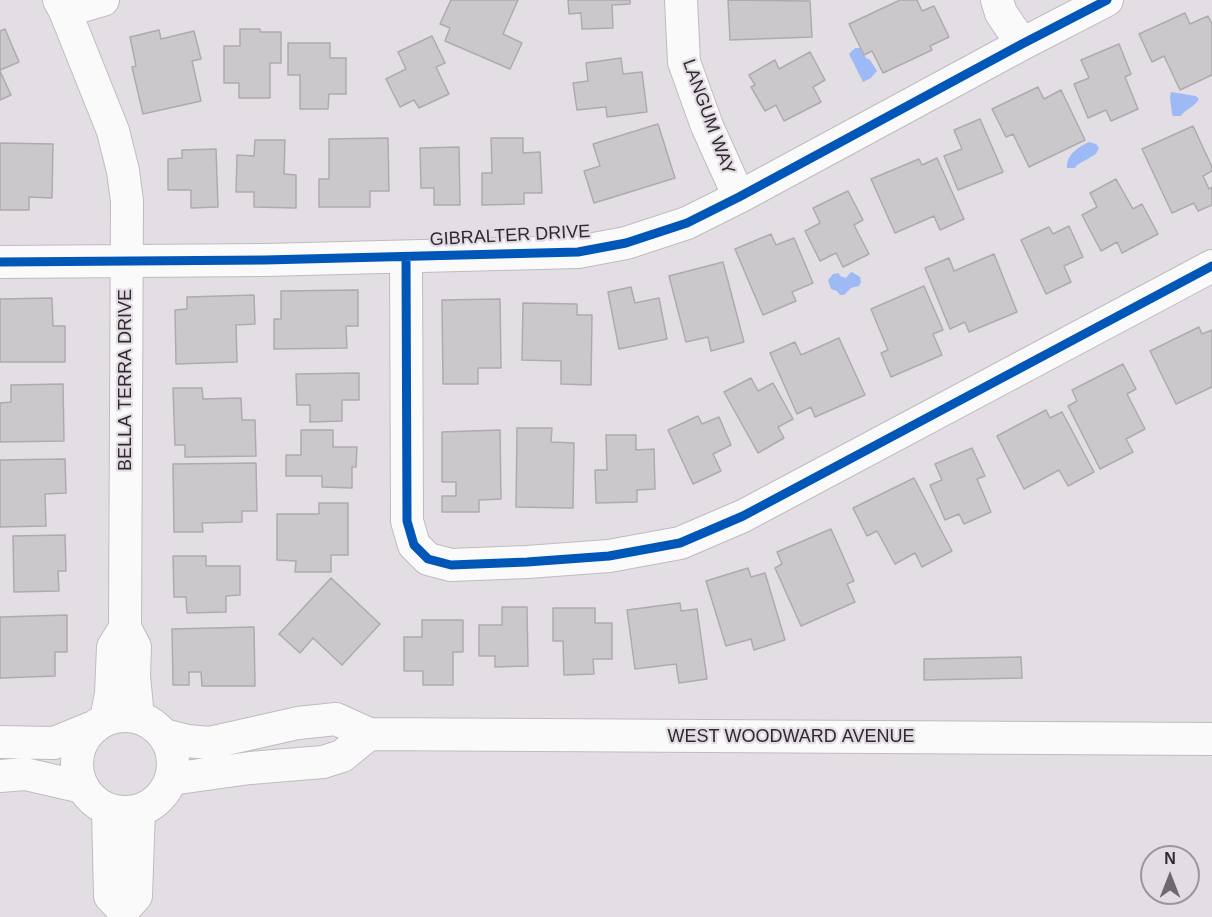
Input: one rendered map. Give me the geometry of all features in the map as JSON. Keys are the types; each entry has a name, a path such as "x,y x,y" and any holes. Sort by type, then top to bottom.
{"street":[{"path":"62,5 104,0"},
{"name":"LANGUM WAY","path":"681,0 684,62 707,126 739,197"},
{"path":"997,0 1001,13 1022,44"},
{"name":"GIBRALTER DRIVE","path":"0,262 265,260 578,252 626,243 687,222 739,197 1107,0"},
{"name":"BELLA TERRA DRIVE","path":"62,5 113,131 123,171 127,201 125,628 135,647 134,676 138,717"},
{"path":"406,257 407,521 414,545 428,559 451,565 609,556 680,543 743,516 1212,266"},
{"name":"BELLA TERRA DRIVE","path":"99,724 111,694 113,647 125,628"},
{"path":"0,741 54,743 99,724 122,715 138,717 153,723 164,735 171,748 174,764 171,779 164,793 153,804 139,810 123,812 108,810 94,802 82,787 77,774 76,757 81,741 99,724"},
{"name":"WEST WOODWARD AVENUE","path":"164,735 187,741 209,743 298,723 336,719 369,734 1212,739"},
{"path":"171,779 250,768 324,762 342,756 369,734"},
{"path":"0,776 25,774 82,787"},
{"path":"108,810 110,896 123,913 136,896 139,810"}],"water":[{"path":"855,48 860,48 877,71 863,82 849,54"},
{"path":"1171,92 1196,96 1199,99 1181,116 1173,116"},
{"path":"1089,142 1096,144 1099,148 1096,154 1075,168 1067,168 1071,155"},
{"path":"852,272 860,277 859,286 851,288 844,295 831,289 828,280 833,274 839,273 840,276 846,278"}],"building":[{"path":"451,0 518,0 503,34 522,43 510,69 445,41 450,28 440,24"},
{"path":"568,0 630,0 630,4 612,5 613,28 582,29 581,13 569,14"},
{"path":"728,0 810,1 812,37 730,40"},
{"path":"900,0 917,0 922,11 934,6 949,37 930,46 932,50 883,73 872,51 864,55 849,24"},
{"path":"1185,13 1190,24 1208,16 1212,24 1212,75 1180,90 1164,56 1152,62 1139,34"},
{"path":"5,29 19,62 0,70 0,31"},
{"path":"240,29 281,32 281,63 270,63 270,98 239,98 239,83 224,83 224,46 240,46"},
{"path":"159,30 161,39 194,31 201,59 192,61 201,101 143,114 132,67 136,66 130,37"},
{"path":"432,36 445,63 436,67 449,94 419,108 414,100 400,107 386,79 406,69 398,52"},
{"path":"288,43 330,43 330,58 346,58 346,94 329,94 328,109 300,109 300,75 288,75"},
{"path":"1119,44 1131,74 1125,77 1138,109 1111,121 1106,110 1088,118 1074,84 1089,78 1081,60"},
{"path":"810,52 825,80 813,87 821,102 784,121 776,105 765,111 751,87 755,85 749,75 775,60 779,69"},
{"path":"621,58 623,74 642,72 647,112 607,117 606,107 577,110 573,83 588,81 586,63"},
{"path":"0,71 11,95 0,100"},
{"path":"1038,87 1044,99 1061,90 1085,140 1029,167 1013,134 1006,137 992,109"},
{"path":"980,119 1003,172 958,190 944,156 962,149 954,130"},
{"path":"658,124 675,178 594,203 584,171 600,166 593,144"},
{"path":"1193,126 1212,167 1212,171 1203,176 1209,189 1212,187 1212,205 1198,211 1194,203 1172,213 1142,149"},
{"path":"388,138 389,191 370,191 370,207 319,207 319,179 329,179 329,139"},
{"path":"491,138 523,138 523,153 540,152 542,193 524,193 524,204 482,205 482,173 492,173"},
{"path":"255,140 285,140 284,174 296,175 296,208 254,207 254,192 236,192 237,155 254,156"},
{"path":"0,143 53,144 52,198 29,197 29,210 0,210"},
{"path":"459,147 460,205 434,205 434,188 421,188 420,148"},
{"path":"216,149 218,207 191,208 191,190 168,190 168,159 182,158 182,150"},
{"path":"937,158 964,219 940,230 934,216 895,233 871,179 919,159 922,165"},
{"path":"1116,179 1133,209 1142,204 1158,234 1122,253 1117,242 1101,251 1082,215 1097,207 1090,193"},
{"path":"848,191 863,220 854,225 869,254 843,267 836,253 820,261 805,231 820,223 813,208"},
{"path":"1069,226 1083,257 1064,266 1071,282 1046,294 1021,240 1049,227 1053,234"},
{"path":"771,234 776,245 794,238 813,283 792,292 796,301 763,315 735,249"},
{"path":"994,254 1017,312 969,332 965,322 950,329 925,268 949,258 954,271"},
{"path":"723,262 744,342 711,351 708,337 686,342 669,276"},
{"path":"924,286 943,330 933,334 942,355 891,377 881,353 888,350 871,309"},
{"path":"631,287 635,303 659,298 667,339 619,349 608,292"},
{"path":"358,290 358,326 346,326 347,348 274,349 274,319 281,319 281,291"},
{"path":"254,295 255,324 236,325 237,362 176,364 175,310 187,309 187,297"},
{"path":"52,298 53,326 65,326 65,362 0,362 0,299"},
{"path":"500,299 501,368 478,368 478,384 443,384 442,300"},
{"path":"523,303 577,304 577,315 592,315 591,385 561,384 561,361 522,360"},
{"path":"1199,327 1202,334 1212,330 1212,387 1176,404 1150,351"},
{"path":"839,338 865,395 815,417 811,407 797,414 770,353 795,342 801,355"},
{"path":"1123,364 1136,389 1127,394 1145,429 1126,439 1133,452 1100,469 1068,406 1077,401 1072,390"},
{"path":"359,373 359,400 342,400 342,421 310,422 310,405 297,405 296,374"},
{"path":"751,378 758,391 773,383 793,419 778,427 784,438 758,453 724,392"},
{"path":"63,384 64,441 0,442 0,403 11,402 11,385"},
{"path":"173,388 202,388 203,399 241,398 242,420 255,420 256,456 185,457 185,445 175,445"},
{"path":"1046,410 1050,418 1062,412 1094,472 1068,486 1059,470 1024,489 997,436"},
{"path":"698,416 702,424 719,417 731,445 713,454 721,471 693,484 668,430"},
{"path":"517,428 552,428 551,442 574,443 573,508 516,507"},
{"path":"301,430 333,430 333,447 357,447 356,467 352,467 352,488 322,487 322,476 286,476 286,455 301,455"},
{"path":"500,430 501,499 479,500 479,512 442,512 442,496 456,496 456,482 442,482 442,432"},
{"path":"606,435 636,435 636,450 654,449 655,489 637,490 637,502 596,503 595,470 607,470"},
{"path":"972,448 985,476 977,479 991,512 964,524 959,514 945,520 930,485 942,480 935,464"},
{"path":"65,459 66,493 45,494 46,526 0,527 0,460"},
{"path":"256,463 257,511 242,511 242,522 202,523 203,532 174,532 173,464"},
{"path":"914,478 952,551 922,567 915,553 895,564 877,531 867,536 853,508"},
{"path":"319,503 348,503 348,555 331,555 331,572 295,572 296,561 277,560 277,514 319,514"},
{"path":"831,529 854,581 847,584 855,602 801,626 775,568 782,564 777,552"},
{"path":"65,535 66,571 58,571 59,591 14,592 13,536"},
{"path":"173,556 206,556 206,566 240,566 240,595 226,596 226,612 187,613 186,597 174,597"},
{"path":"748,568 751,577 765,573 785,640 754,650 751,639 726,646 706,581"},
{"path":"331,578 380,624 342,665 313,638 300,653 279,634"},
{"path":"680,603 681,611 697,609 707,679 679,683 676,664 635,669 627,610"},
{"path":"502,607 527,607 528,666 495,667 495,656 479,656 479,625 502,625"},
{"path":"553,608 595,608 595,623 612,623 612,659 593,659 594,674 564,675 563,641 553,641"},
{"path":"67,615 67,652 55,652 55,676 0,678 0,617"},
{"path":"422,620 463,620 463,652 453,652 453,685 423,685 423,671 404,671 404,637 422,637"},
{"path":"254,627 255,686 202,686 201,672 189,672 189,685 173,685 172,629"},
{"path":"1021,657 1022,678 924,680 924,659"}],"cycle path":[{"path":"0,262 265,260 578,252 626,243 687,223 739,197 1107,0"},
{"path":"406,257 407,521 414,545 428,559 451,565 609,556 680,543 743,516 1212,266"}]}
